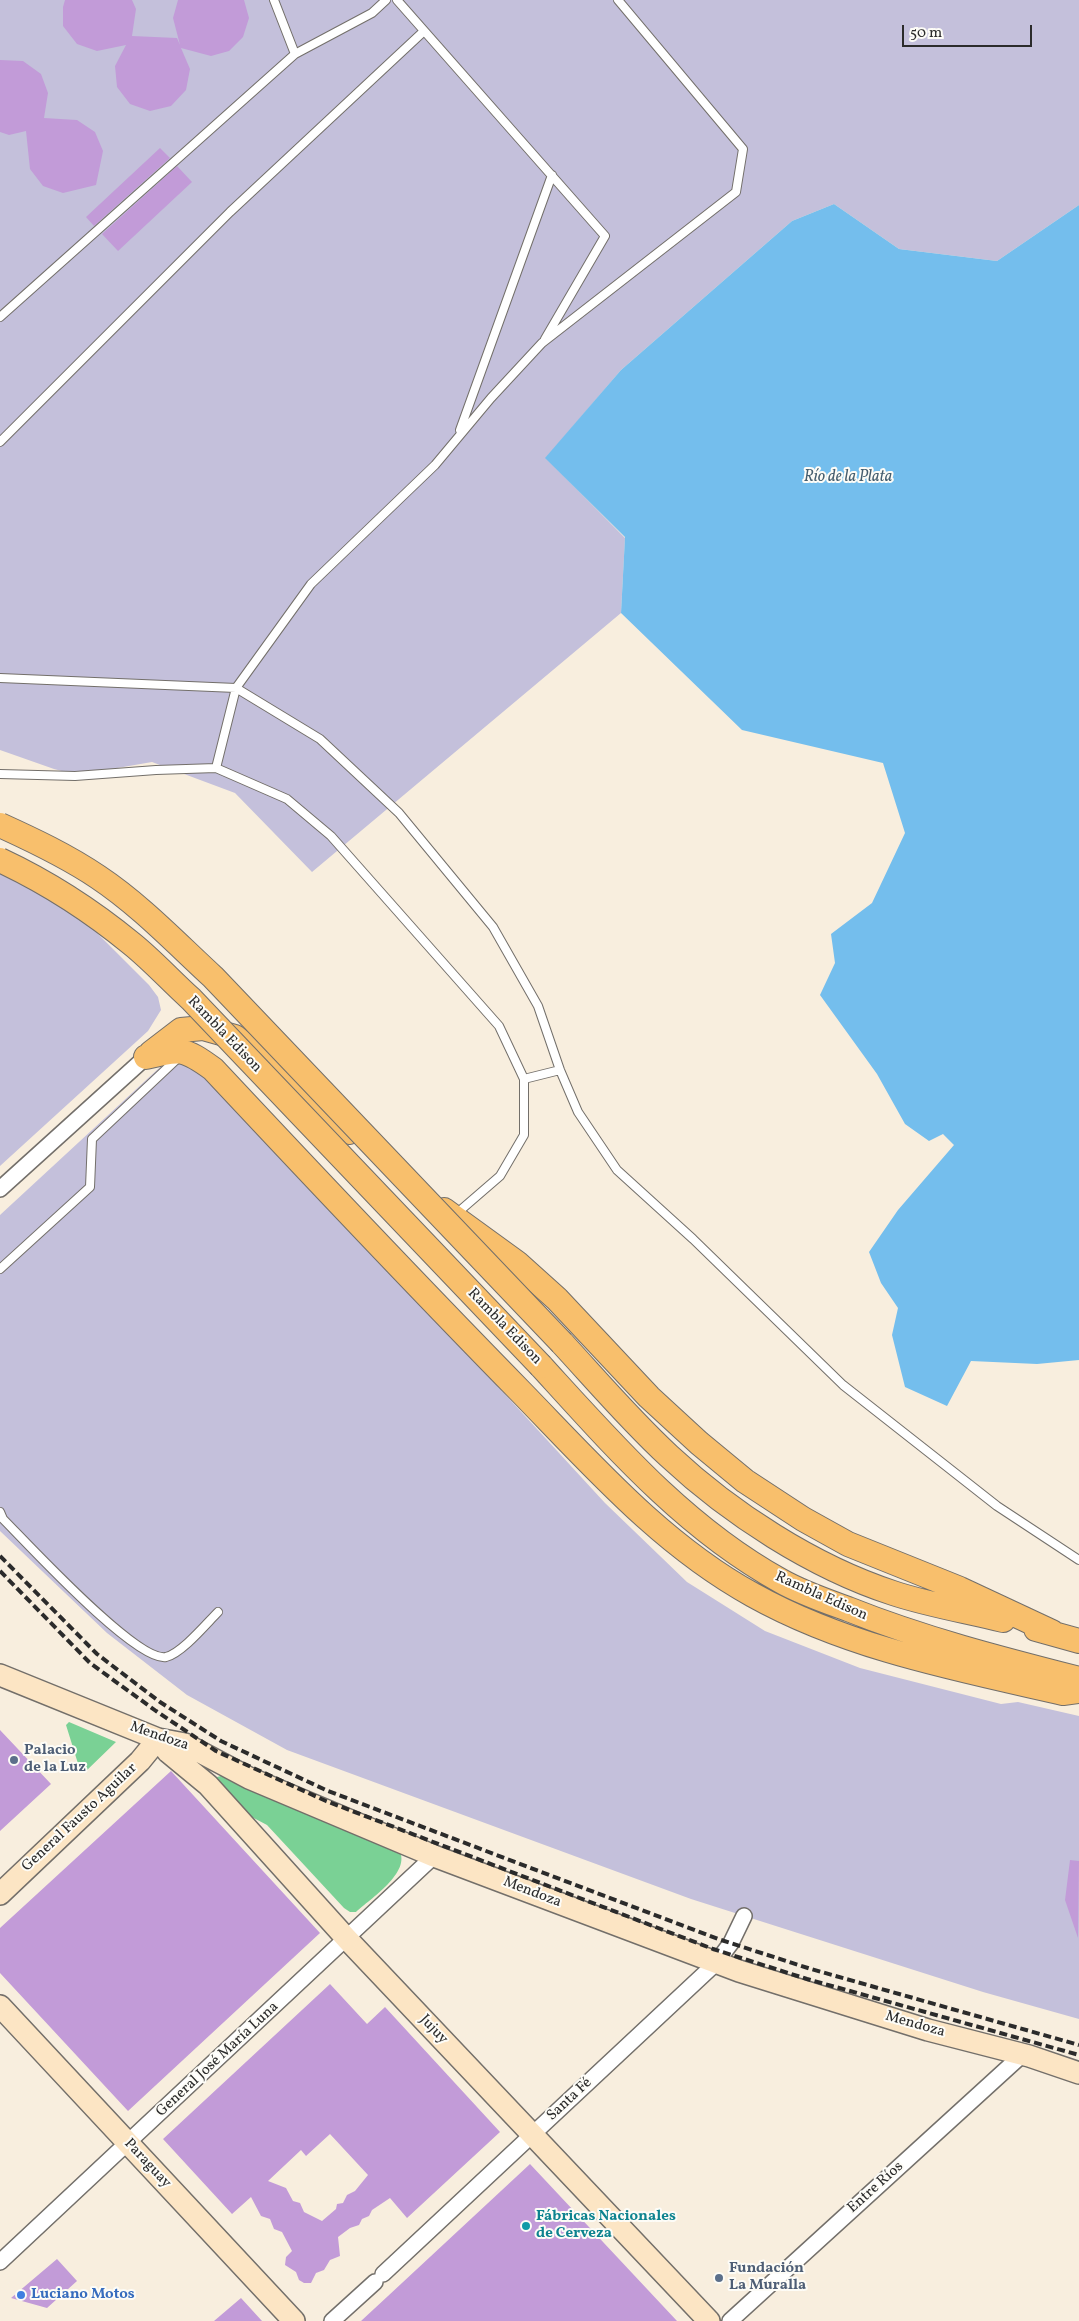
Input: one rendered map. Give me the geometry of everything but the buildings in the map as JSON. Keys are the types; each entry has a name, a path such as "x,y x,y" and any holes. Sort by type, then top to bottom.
{"main road":[{"name":"Rambla Edison","path":"0,825 43,844 98,877 154,922 213,977 669,1456 712,1492 771,1533 843,1572 893,1593 1052,1632 1079,1641"},
{"name":"Rambla Edison","path":"0,860 33,876 81,906 132,944 191,999 541,1366 646,1480 692,1520 751,1563 782,1582 881,1623 993,1657 1079,1679"},
{"path":"146,1057 182,1030 203,1028 235,1037 452,1217 517,1263 557,1299 649,1397 699,1443 745,1481 803,1519 848,1544 960,1588 1052,1632"},
{"path":"146,1057 173,1050 184,1052 192,1054 213,1070 441,1310 640,1514 700,1562 752,1595 809,1624 938,1665 1063,1693 1079,1691"}],"street":[{"path":"0,1189 146,1057"},
{"name":"Mendoza","path":"0,1675 158,1739 185,1744 249,1778 434,1856 716,1963 928,2030 1023,2054 1079,2073"},
{"name":"General Fausto Aguilar","path":"0,1894 140,1761 158,1739"},
{"name":"Jujuy","path":"158,1739 168,1752 208,1785 347,1939 709,2321"},
{"name":"General José María Luna","path":"0,2262 434,1856"},
{"name":"Santa Fé","path":"332,2321 716,1963 731,1943 744,1916"},
{"name":"Paraguay","path":"0,2006 294,2321"},
{"name":"Entre Ríos","path":"730,2321 1023,2054"}],"lane":[{"path":"274,0 295,54"},
{"path":"0,317 295,54 372,14 386,0"},
{"path":"397,0 604,236 542,343"},
{"path":"216,768 236,688 311,584 435,465 491,398 542,343 736,192 743,149 618,0"},
{"path":"0,442 230,212 424,31"},
{"path":"435,465 462,427 552,175"},
{"path":"0,678 236,688 320,739 399,813 493,927 538,1006 560,1070 578,1112 617,1170 692,1239 843,1385 996,1506 1079,1560"},
{"path":"0,774 75,776 146,770 216,768 287,799 331,836 499,1026 524,1079 524,1135 500,1176 452,1217"},
{"path":"0,1269 90,1187 92,1139 184,1052"},
{"path":"524,1079 560,1070"},
{"path":"0,1512 3,1519 97,1614 154,1656 167,1657 182,1647 218,1612"}],"shaded area":[{"path":"0,0 1079,0 1079,205 997,261 899,249 834,204 792,221 621,370 546,458 625,538 621,613 312,872 235,793 152,762 77,775 0,750"},
{"path":"0,862 89,925 149,985 158,997 161,1010 148,1031 0,1166"},
{"path":"184,1045 605,1503 687,1582 765,1631 860,1668 1001,1704 1018,1702 1079,1716 1079,2019 983,1992 691,1899 287,1750 187,1695 107,1633 0,1531 0,1215"}],"green space":[{"path":"69,1722 116,1742 85,1772 80,1770 66,1725"},
{"path":"221,1776 265,1797 399,1850 401,1858 400,1867 388,1884 356,1912 350,1912 344,1908 267,1825 248,1815 213,1778"}],"water":[{"name":"Río de la Plata","path":"834,204 899,249 997,261 1079,205 1079,1360 1037,1364 971,1361 947,1406 905,1387 892,1335 898,1308 881,1283 869,1252 898,1210 954,1145 943,1134 929,1141 905,1124 877,1074 820,995 835,963 831,934 872,903 905,833 883,763 742,730 621,613 625,537 545,458 621,370 792,221"}],"railway":[{"path":"0,1556 97,1654 160,1702 221,1741 328,1791 718,1939 811,1969 1079,2045"},
{"path":"0,1571 90,1663 156,1711 216,1751 326,1801 713,1949 807,1979 1079,2055"}],"place":[{"name":"Palacio de la Luz","path":"14,1760"},
{"name":"Fábricas Nacionales de Cerveza","path":"526,2226"},
{"name":"Fundación La Muralla","path":"719,2278"},
{"name":"Luciano Motos","path":"21,2295"}]}
